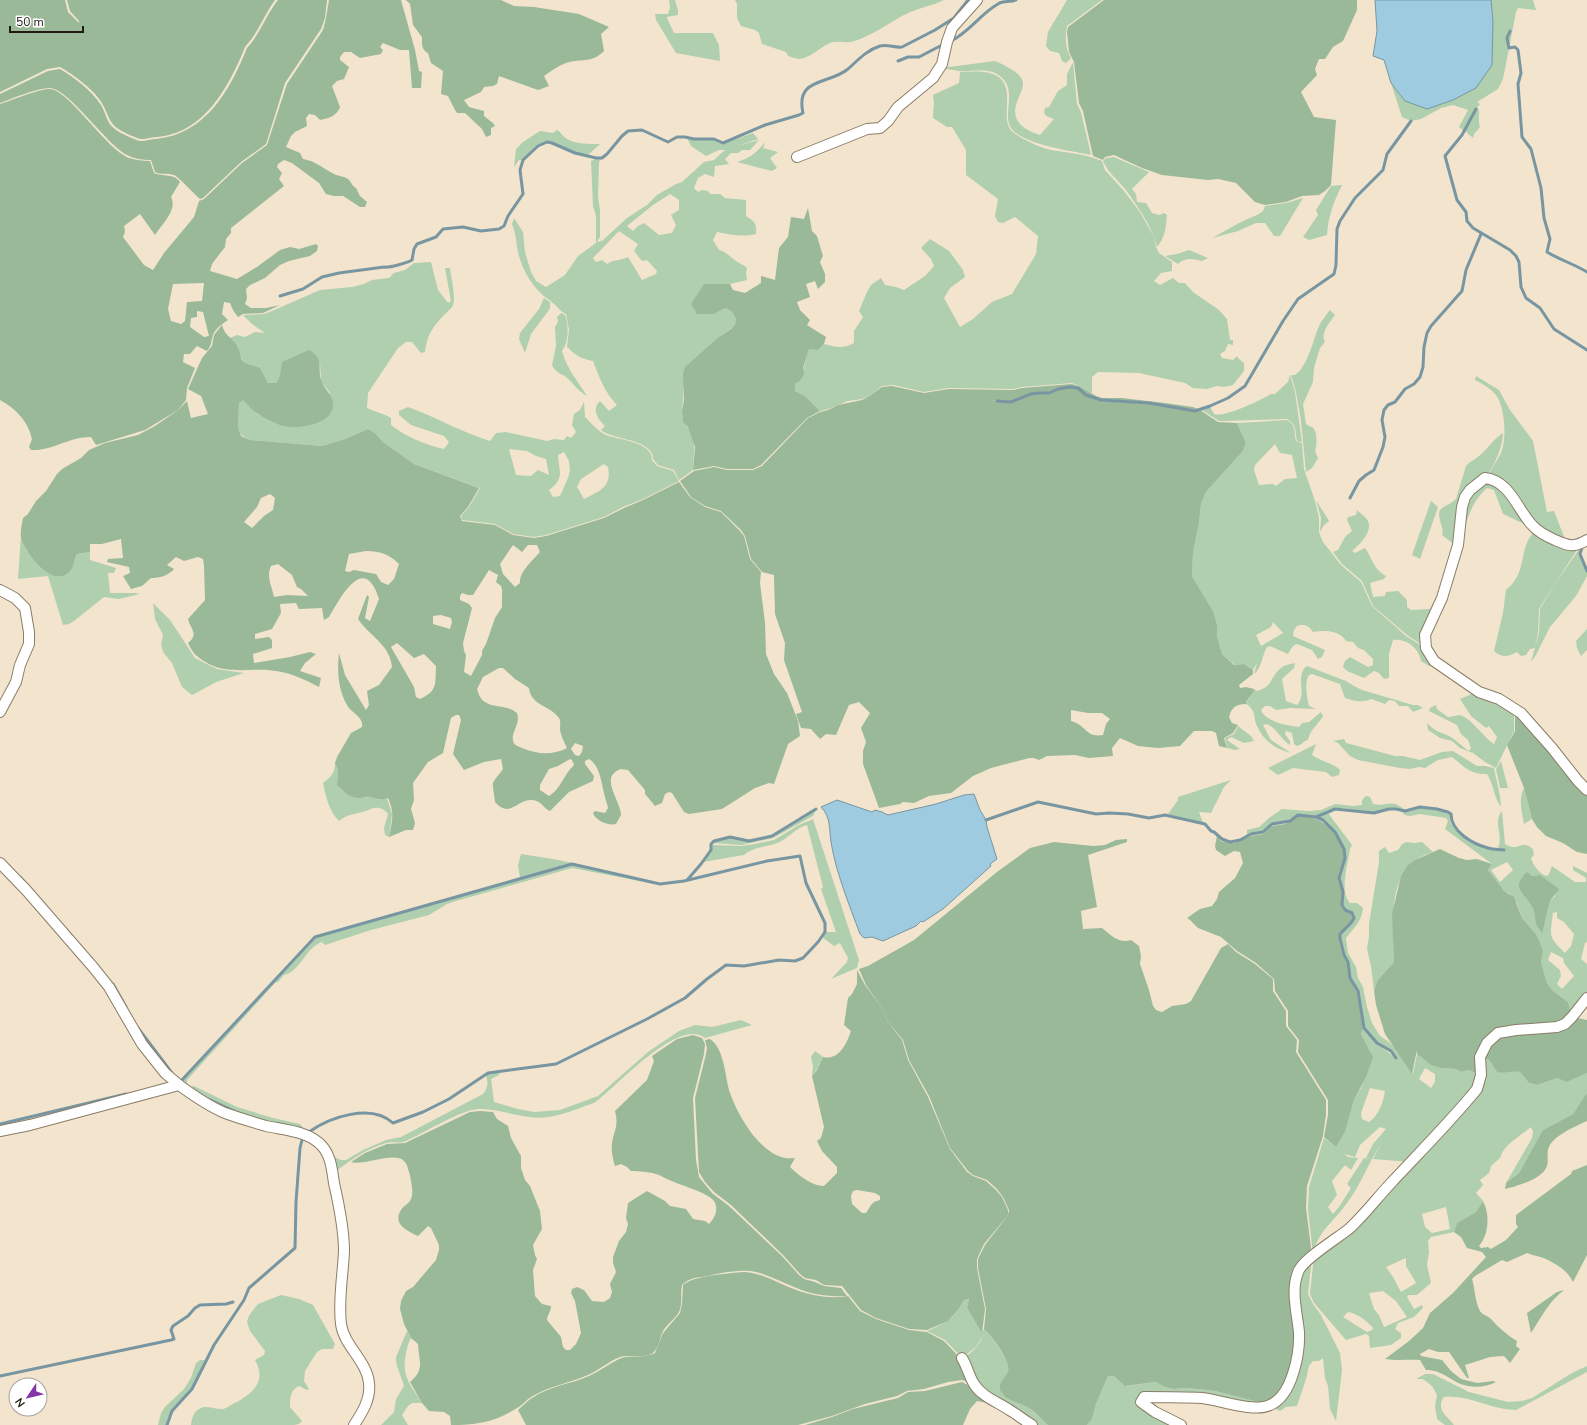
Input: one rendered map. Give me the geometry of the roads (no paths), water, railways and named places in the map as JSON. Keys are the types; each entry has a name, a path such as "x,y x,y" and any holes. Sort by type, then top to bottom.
{"street":[{"path":"797,157 867,129 880,128 888,121 898,107 933,78 942,64 952,28 977,0"},
{"path":"1587,540 1574,546 1566,545 1546,536 1530,524 1507,490 1498,481 1485,478 1470,490 1465,497 1462,507 1458,545 1442,598 1425,635 1425,642 1429,654 1434,661 1479,692 1499,699 1521,713 1587,790"},
{"path":"0,590 15,598 25,608 29,632 29,644 20,664 16,682 0,712"},
{"path":"0,862 28,891 93,967 108,987 142,1044 162,1069 179,1085 202,1103 224,1113 264,1125 300,1133 318,1142 326,1151 330,1161 342,1220 344,1252 340,1293 341,1324 345,1337 366,1370 369,1383 369,1391 364,1408 354,1425"},
{"path":"1181,1425 1141,1402 1144,1398 1182,1397 1204,1398 1242,1406 1258,1407 1270,1405 1279,1399 1289,1386 1296,1363 1299,1334 1295,1282 1300,1268 1313,1256 1351,1227 1473,1095 1477,1089 1481,1075 1480,1057 1487,1043 1498,1033 1557,1027 1564,1024 1572,1017 1587,998"},
{"path":"0,1131 30,1125 179,1085"},
{"path":"962,1358 967,1366 973,1383 978,1389 994,1402 1012,1411 1032,1425"}],"water":[{"path":"1375,0 1491,0 1493,21 1492,65 1476,88 1453,100 1427,109 1405,101 1391,83 1384,60 1373,56 1377,31"},
{"path":"974,794 980,810 986,820 997,859 943,909 923,922 921,921 916,926 883,941 872,937 864,938 860,934 843,888 833,854 828,819 821,807 837,800 872,812 875,810 888,815 936,804 964,795"}],"waterway":[{"path":"280,296 303,289 322,277 339,273 390,267 410,261 412,260 414,249 417,244 436,237 443,229 463,227 481,231 499,229 504,226 508,216 523,194 520,170 523,160 538,146 547,142 575,153 602,158 628,131 642,130 668,142 677,137 685,137 694,139 714,139 723,143 765,125 799,115 803,113 802,101 804,93 809,87 840,74 875,48 880,46 902,47 935,30 954,18 968,0"},
{"path":"949,42 963,34 998,4 1016,0"},
{"path":"1510,31 1507,38 1509,48 1515,47 1518,50 1521,73 1518,84 1522,137 1531,149 1541,188 1544,218 1550,239 1547,252 1587,272"},
{"path":"898,61 908,57 919,57 944,44"},
{"path":"1476,109 1462,135 1445,156 1457,200 1466,212 1467,221 1473,228 1510,250 1516,256 1519,262 1521,287 1526,298 1540,308 1554,329 1587,350"},
{"path":"997,401 1011,402 1031,394 1049,393 1058,389 1069,387 1078,388 1086,395 1101,400 1149,403 1195,411 1228,398 1245,386 1283,321 1298,299 1334,274 1336,265 1337,229 1340,221 1355,198 1383,170 1387,154 1411,121"},
{"path":"1350,498 1359,481 1374,470 1383,447 1385,437 1382,420 1384,410 1388,405 1395,402 1405,389 1414,384 1420,377 1423,367 1424,347 1427,333 1431,326 1462,291 1466,270 1481,234"},
{"path":"1583,544 1580,554 1587,571"},
{"path":"986,820 1038,802 1096,814 1128,814 1149,818 1165,815 1205,824 1211,831 1222,839 1230,842 1240,840 1251,834 1263,832 1272,824 1290,821 1298,815 1316,817 1335,809 1374,813 1389,809 1405,811 1420,807 1448,812 1451,814 1455,826 1464,836 1476,844 1492,849 1504,850"},
{"path":"688,879 711,850 711,844 714,841 730,837 749,841 772,836 816,809"},
{"path":"1316,817 1323,820 1335,832 1344,849 1345,858 1339,878 1343,892 1342,905 1345,910 1352,913 1354,918 1340,934 1340,938 1344,955 1348,962 1350,978 1358,991 1364,1028 1377,1043 1391,1051 1396,1058"},
{"path":"181,1081 315,937 572,864 660,884 684,881 767,861 800,856 806,883 825,923 825,932 803,958 795,961 779,960 744,966 726,965 685,998 647,1019 556,1064 488,1073 449,1099 423,1112 393,1123 384,1117 374,1114 351,1114 328,1121 309,1132 307,1131"},
{"path":"20,877 30,888"},
{"path":"113,984 126,1007"},
{"path":"138,1028 172,1073"},
{"path":"0,1124 126,1094"},
{"path":"208,1099 234,1111"},
{"path":"167,1425 172,1411 192,1389 214,1345 244,1300 249,1288 295,1248 296,1202 300,1148 302,1140"},
{"path":"0,1376 171,1340 174,1339 171,1330 173,1326 188,1316 195,1308 200,1305 226,1304 233,1302"}]}
